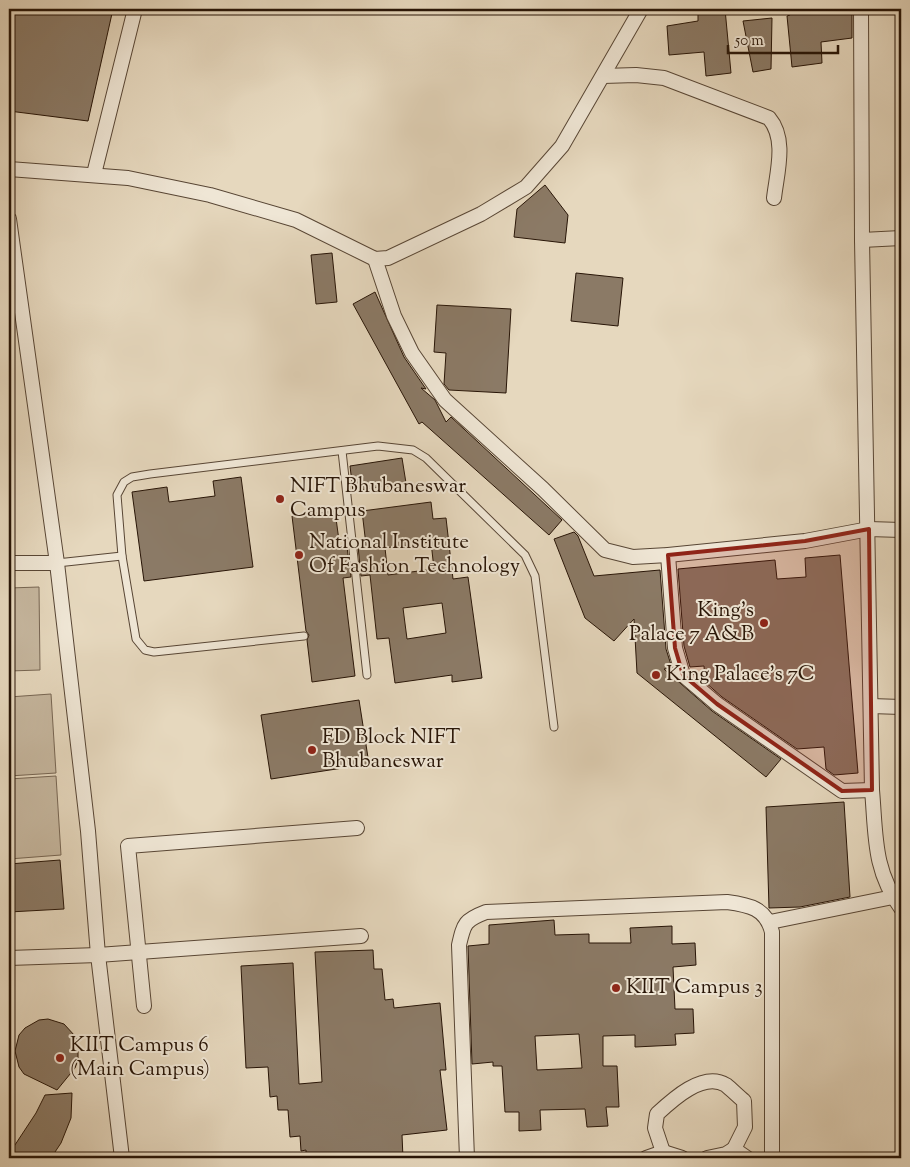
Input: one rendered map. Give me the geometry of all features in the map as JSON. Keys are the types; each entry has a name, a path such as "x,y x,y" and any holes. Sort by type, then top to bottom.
{"street":[{"path":"94,174 135,9"},
{"path":"9,169 128,178 210,195 296,220 375,259 388,258 481,214 526,187 562,146 640,9"},
{"path":"861,9 862,240 869,529 872,790 879,864 888,890 901,908"},
{"path":"603,76 636,75 664,78 769,118 777,128 780,140 774,198"},
{"path":"9,219 57,564 88,831 98,955 122,1158"},
{"path":"862,240 901,238"},
{"path":"375,259 398,324 412,353 445,400 543,489 605,550 633,557 668,555 805,541 869,529 901,530"},
{"path":"668,555 676,648 683,675 717,704 842,791 872,790"},
{"path":"9,563 57,564"},
{"path":"870,706 901,707"},
{"path":"144,1006 128,846 357,828"},
{"path":"770,922 893,897"},
{"path":"467,1158 459,945 464,925 471,918 486,912 727,902 749,906 761,912 770,922 772,932 772,1158"},
{"path":"9,958 98,955 361,936"},
{"path":"663,1152 655,1128 657,1114 677,1094 703,1082 724,1084 744,1102 745,1126 734,1148 726,1154 707,1158"},
{"path":"734,1148 747,1158"},
{"path":"646,1158 663,1152 682,1158"}],"lane":[{"path":"304,636 154,652 144,650 136,639 122,556 117,495 124,482 132,477 378,446 413,450 426,458 525,555 535,576 554,728"},
{"path":"342,451 367,675"},
{"path":"57,564 122,556"}],"highlighted area":[{"path":"869,529 872,790 842,791 717,704 683,675 675,648 668,555 805,541"}],"shaded area":[{"path":"39,587 40,670 9,671 9,588"},
{"path":"51,694 56,773 9,776 9,697"},
{"path":"56,776 61,855 9,859 9,779"}],"building":[{"path":"9,9 113,9 88,121 9,111"},
{"path":"698,9 725,9 731,73 706,76 704,52 669,55 667,26 698,21"},
{"path":"790,9 819,9 819,11 852,9 852,38 821,42 822,63 792,67 787,16 790,15"},
{"path":"772,18 771,69 753,72 743,21"},
{"path":"545,185 568,215 565,243 514,237 517,209"},
{"path":"332,253 337,302 316,304 311,255"},
{"path":"576,273 623,278 618,326 571,321"},
{"path":"375,292 404,357 426,389 421,388 435,400 446,422 451,417 562,520 549,535 422,422 419,424 353,304"},
{"path":"437,305 511,309 506,393 449,390 444,384 446,353 434,352"},
{"path":"402,458 406,483 353,491 350,466"},
{"path":"241,477 253,567 144,581 132,492 167,487 169,502 215,496 213,481"},
{"path":"431,502 433,519 446,518 453,579 468,577 482,678 452,682 452,675 395,683 389,638 377,639 370,575 361,576 358,546 366,545 362,511","holes":["431,542 434,569 388,575 385,548","442,603 446,633 407,639 403,608"]},
{"path":"335,511 340,548 347,547 351,577 343,578 355,676 312,682 307,640 309,635 306,631 292,516"},
{"path":"574,532 578,536 594,576 660,570 666,649 672,668 664,669 712,711 781,759 766,777 637,673 634,619 614,641 585,618 554,539"},
{"name":"King's Palace 7 A&B","path":"840,555 858,773 834,775 826,769 824,747 797,749 722,697 705,682 704,666 690,667 684,646 678,569 775,560 777,579 806,577 805,558"},
{"path":"359,700 369,764 271,779 261,715"},
{"path":"844,802 850,897 800,907 769,908 766,807"},
{"path":"60,860 64,909 9,912 9,864"},
{"path":"554,920 555,935 589,934 589,943 631,943 630,928 672,926 672,944 695,943 696,965 673,967 675,1009 693,1009 694,1033 675,1034 676,1045 635,1047 635,1035 603,1036 603,1066 617,1066 619,1107 606,1107 608,1126 587,1127 585,1109 540,1110 541,1130 519,1131 519,1112 505,1112 502,1066 493,1066 493,1062 472,1064 468,946 489,944 489,925","holes":["579,1034 582,1068 537,1070 535,1036"]},
{"path":"373,950 374,969 382,969 385,1000 393,999 394,1008 440,1003 446,1070 440,1070 447,1130 402,1135 403,1158 306,1158 306,1150 301,1151 300,1136 290,1137 288,1110 278,1110 277,1096 270,1097 268,1067 246,1068 241,966 293,963 299,1084 322,1082 315,952"},
{"path":"48,1019 64,1024 75,1036 78,1043 78,1060 75,1068 57,1090 24,1074 19,1067 15,1051 19,1035 25,1028 39,1020"},
{"path":"72,1093 71,1118 61,1143 51,1158 9,1158 9,1154 36,1113 45,1095"}],"place":[{"name":"NIFT Bhubaneswar Campus","path":"280,499"},
{"name":"National Institute Of Fashion Technology","path":"299,555"},
{"name":"King's Palace 7 A&B","path":"764,623"},
{"name":"King Palace's 7C","path":"656,675"},
{"name":"FD Block NIFT Bhubaneswar","path":"312,750"},
{"name":"KIIT Campus 3","path":"616,988"},
{"name":"KIIT Campus 6 (Main Campus)","path":"60,1058"}]}
